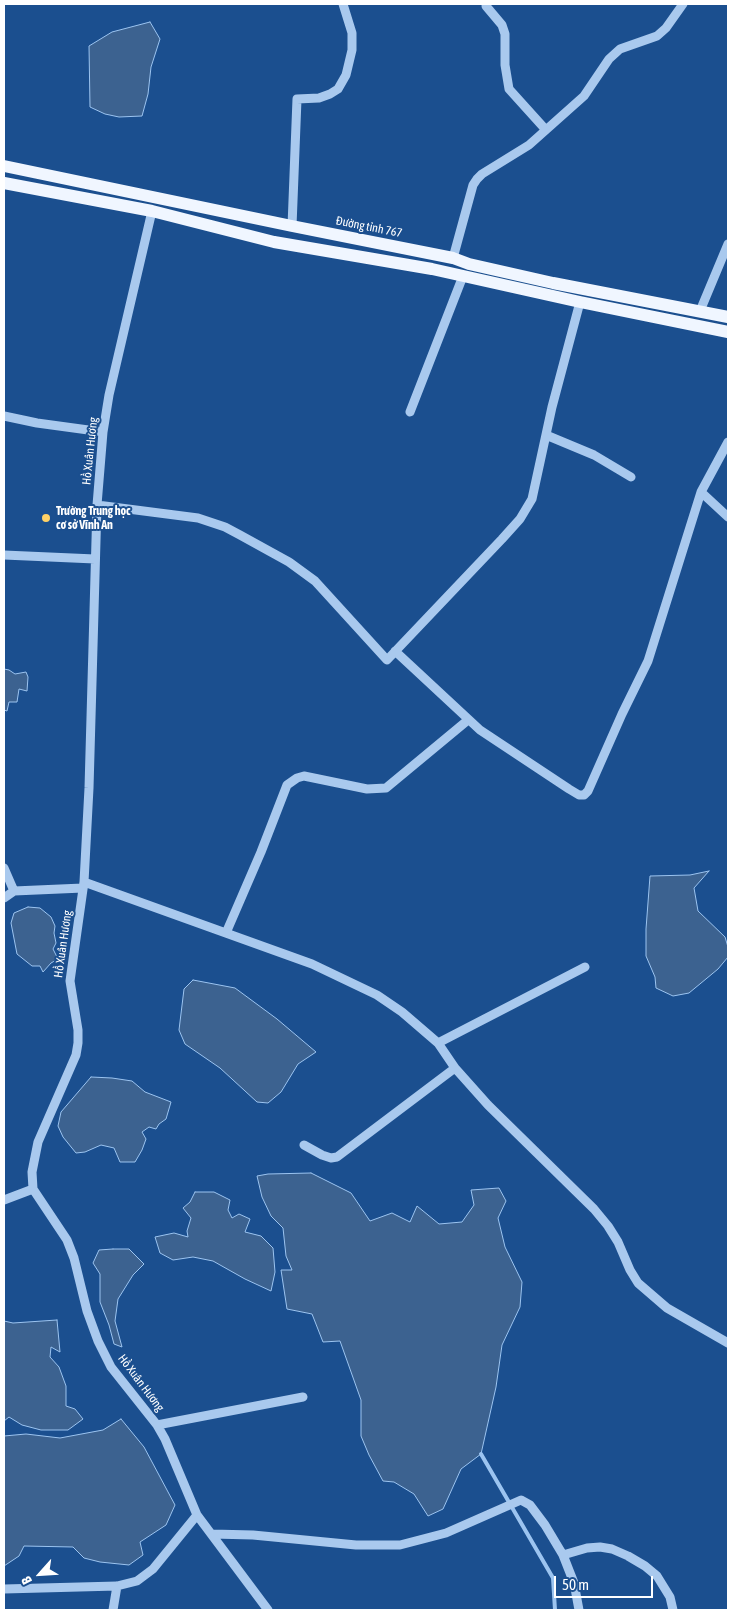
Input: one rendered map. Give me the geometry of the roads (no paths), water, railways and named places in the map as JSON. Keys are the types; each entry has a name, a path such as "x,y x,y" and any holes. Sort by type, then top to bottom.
{"main road":[{"name":"Đường tỉnh 767","path":"4,166 453,258 469,264 544,281 728,317"},
{"path":"4,183 152,211 274,242 415,266 728,332"},
{"path":"152,211 155,197"},
{"path":"415,266 418,251"}],"street":[{"path":"292,226 297,98 320,98 330,94 338,89 346,75 352,50 352,34 343,4"},
{"path":"453,258 473,185 477,178 529,144 546,130 584,96 609,59 620,49 657,36 666,28 683,4"},
{"path":"486,6 502,25 505,34 505,65 508,89 546,130"},
{"name":"Hồ Xuân Hương","path":"152,211 109,395 103,432 97,506 89,788 84,885 70,981 78,1043 76,1055 38,1142 32,1172 33,1189 67,1240 74,1258 87,1311 98,1342 111,1367 166,1439 196,1514 268,1610"},
{"path":"700,311 728,244"},
{"path":"410,412 463,276"},
{"path":"97,506 198,518 232,531 289,562 315,581 387,660 520,519 532,499 546,435 580,302"},
{"path":"4,416 49,425 103,432"},
{"path":"546,435 594,455 631,477"},
{"path":"395,652 480,730 580,795 584,795 588,792 622,714 648,661 701,492 728,442"},
{"path":"701,492 728,517"},
{"path":"4,556 96,559"},
{"path":"226,933 287,785 297,778 304,776 367,790 386,788 468,720"},
{"path":"4,868 14,891"},
{"path":"4,898 14,891 84,885 312,964 377,995 402,1012 438,1043 454,1068 488,1105 594,1209 618,1242 638,1283 667,1308 726,1340"},
{"path":"438,1043 585,967"},
{"path":"304,1145 322,1155 331,1158 337,1157 454,1068"},
{"path":"4,1200 33,1189"},
{"path":"157,1425 303,1397"},
{"path":"212,1534 253,1535 356,1545 400,1545 446,1533 517,1501 525,1501 545,1525 563,1555 574,1583 579,1610"},
{"path":"4,1589 117,1586 137,1581 153,1569 196,1514"},
{"path":"563,1555 587,1548 600,1547 612,1549 628,1556 657,1576 670,1597 673,1610"},
{"path":"113,1610 117,1586"}],"water":[{"path":"150,22 160,39 151,67 148,94 142,116 119,117 105,114 90,107 89,46 112,32"},
{"path":"4,669 15,674 26,672 28,677 27,691 19,689 17,702 9,702 7,711 4,710"},
{"path":"709,871 694,888 698,911 725,937 728,957 718,969 689,993 673,996 656,988 655,977 646,956 650,876 690,875"},
{"path":"28,907 40,908 51,917 55,926 56,943 53,949 58,959 51,963 43,972 40,966 32,966 17,954 11,923 14,913"},
{"path":"193,980 235,988 277,1019 316,1052 298,1064 281,1092 268,1103 257,1102 220,1068 185,1044 179,1030 184,989"},
{"path":"91,1077 132,1081 145,1092 171,1102 166,1119 156,1129 149,1127 142,1132 146,1139 135,1162 120,1162 114,1148 101,1145 85,1152 76,1153 63,1137 58,1126 61,1112"},
{"path":"311,1173 351,1193 370,1221 392,1213 410,1222 417,1206 439,1224 462,1222 474,1205 471,1190 499,1188 506,1201 498,1218 505,1247 522,1282 520,1307 502,1345 496,1387 481,1454 461,1469 443,1509 428,1516 414,1494 394,1482 383,1481 369,1455 361,1436 361,1400 340,1341 323,1342 312,1314 287,1309 281,1270 292,1270 286,1256 283,1228 271,1216 262,1197 257,1176"},
{"path":"195,1192 214,1192 230,1200 228,1210 232,1218 239,1214 250,1219 245,1232 261,1236 273,1248 275,1272 271,1291 213,1261 193,1257 173,1260 160,1253 155,1237 174,1233 188,1237 187,1231 191,1218 183,1208 190,1202"},
{"path":"129,1249 144,1264 133,1275 118,1299 115,1321 122,1347 114,1344 100,1302 100,1274 93,1263 99,1250"},
{"path":"57,1320 60,1352 51,1347 50,1357 59,1367 66,1386 66,1406 75,1409 83,1419 68,1430 41,1430 22,1425 9,1417 4,1421 4,1321 13,1323"},
{"path":"121,1419 144,1447 175,1505 166,1525 140,1542 143,1555 129,1565 84,1558 73,1547 24,1546 19,1556 4,1566 4,1436 26,1434 60,1438 103,1430"}],"waterway":[{"path":"481,1454 553,1578 555,1610"}],"place":[{"name":"Trường Trung học cơ sở Vĩnh An","path":"46,518"}]}
